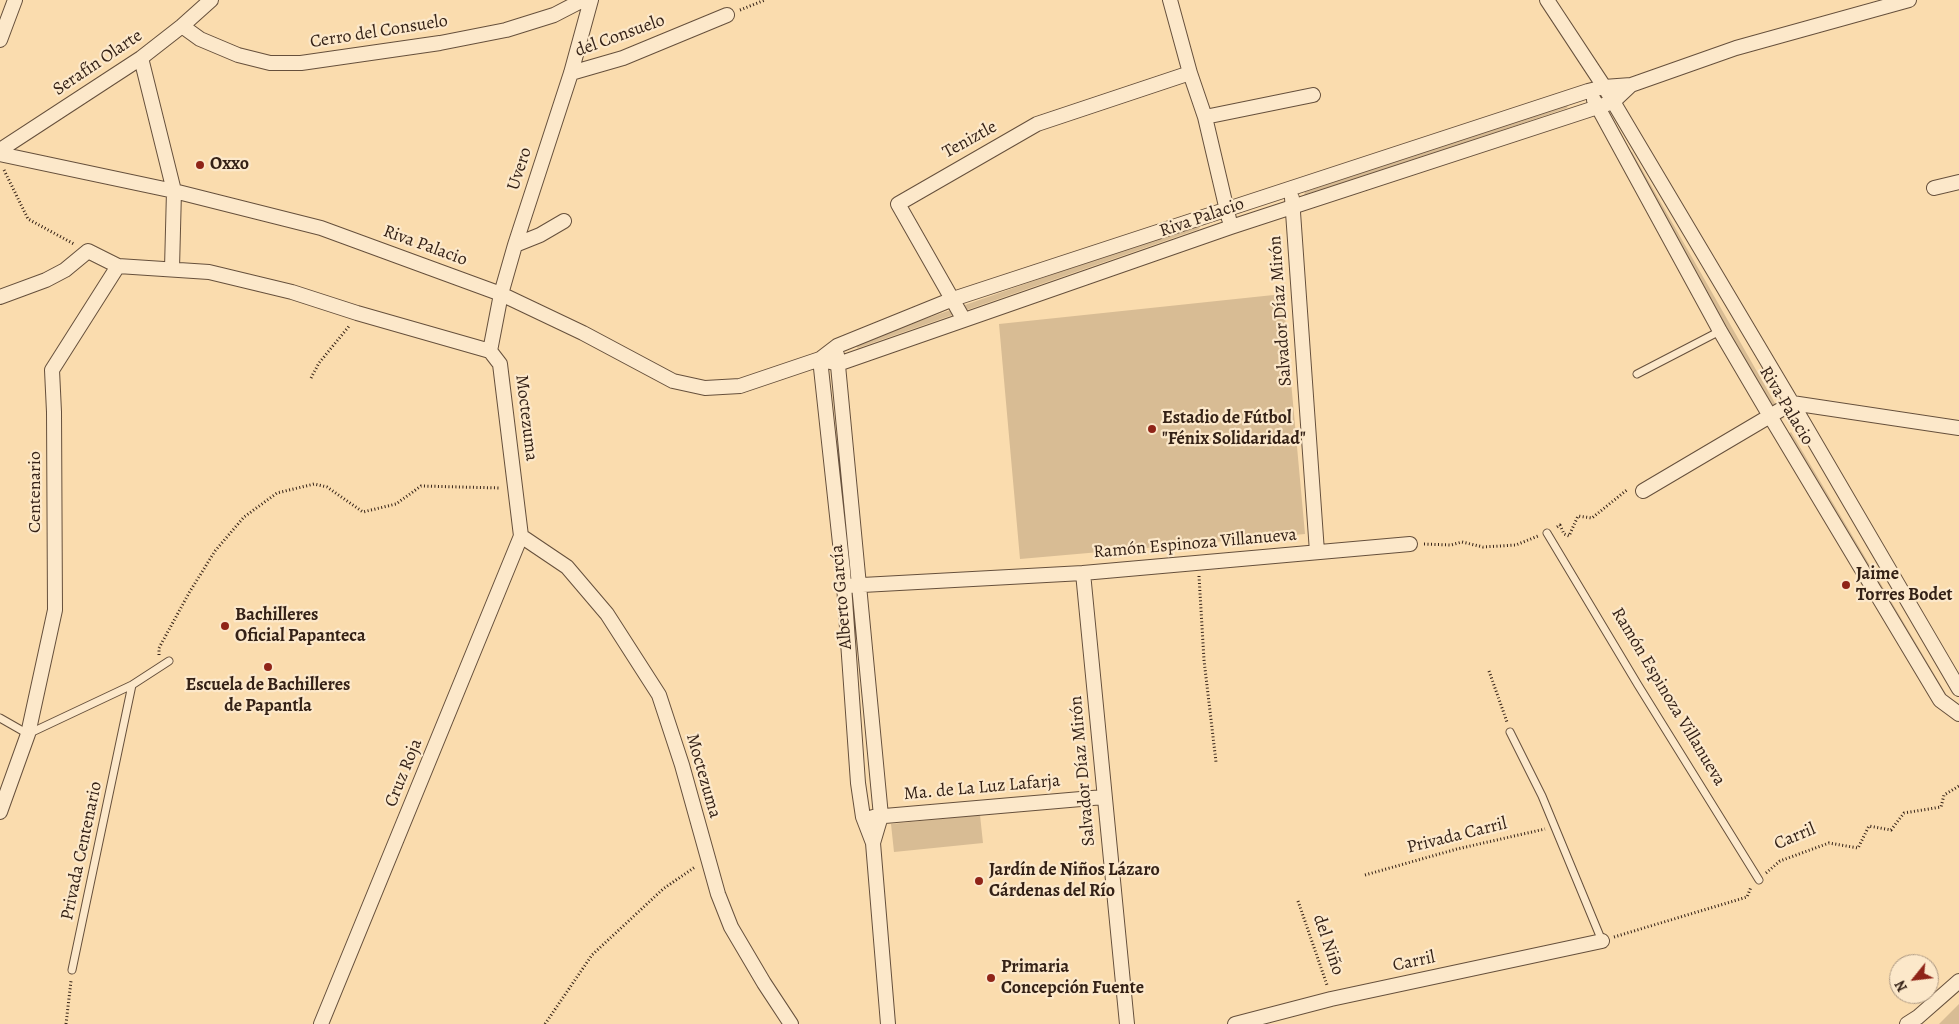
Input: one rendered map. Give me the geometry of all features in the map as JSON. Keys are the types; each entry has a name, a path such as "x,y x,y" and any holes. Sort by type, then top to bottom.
{"street":[{"path":"0,37 15,0"},
{"name":"Serafín Olarte","path":"0,152 141,58 212,0"},
{"name":"Cerro del Consuelo","path":"182,26 200,39 238,55 270,63 301,63 440,43 506,30 554,15 583,0"},
{"name":"Uvero","path":"490,351 501,294 514,244 571,73 591,0"},
{"path":"1170,0 1190,73 1205,116 1231,227"},
{"name":"Riva Palacio","path":"1547,0 1613,102 1959,689"},
{"name":"Riva Palacio","path":"0,152 174,191 321,228 501,294 583,333 673,381 705,388 740,386 820,360 836,346 953,299 1588,91 1604,87 1631,85 1736,48 1909,0"},
{"name":"del Consuelo","path":"571,73 623,58 727,15"},
{"path":"141,58 174,191 172,268"},
{"name":"Teniztle","path":"964,320 898,204 1036,124 1190,73"},
{"name":"Riva Palacio","path":"838,364 1231,227 1613,102 1631,85"},
{"name":"Riva Palacio","path":"1588,91 1720,331 1770,416 1940,700 1959,714"},
{"path":"1205,116 1313,95"},
{"path":"1934,188 1959,182"},
{"name":"Salvador Díaz Mirón","path":"1292,188 1317,552"},
{"path":"514,244 540,235 564,221"},
{"path":"0,297 46,280 65,270 88,251 118,266 172,268 209,272 292,292 357,314 490,351"},
{"name":"Centenario","path":"0,812 28,734 55,610 52,370 118,266"},
{"path":"1705,304 1726,292"},
{"name":"Alberto García","path":"836,346 881,816 873,843"},
{"name":"Moctezuma","path":"490,351 500,364 521,536 567,567 607,614 659,695 682,765 718,894 731,927 791,1024"},
{"path":"820,360 838,364"},
{"name":"Alberto García","path":"820,360 844,586 858,783 863,818 873,843 888,1024"},
{"path":"1643,491 1792,403 1959,428"},
{"name":"Cruz Roja","path":"321,1024 521,536"},
{"name":"Ramón Espinoza Villanueva","path":"844,586 1083,573 1410,544"},
{"name":"Salvador Díaz Mirón","path":"1083,573 1127,1024"},
{"name":"Riva Palacio","path":"1959,704 1959,714"},
{"name":"Ma. de La Luz Lafarja","path":"863,818 1104,797"},
{"name":"Carril","path":"1235,1024 1331,999 1602,941"},
{"path":"1907,1024 1918,1018 1959,981"}],"lane":[{"path":"1637,374 1720,331"},
{"name":"Ramón Espinoza Villanueva","path":"1547,533 1638,685 1759,880"},
{"path":"0,718 28,734 132,685 169,661"},
{"name":"Privada Centenario","path":"72,970 132,685"},
{"path":"1510,732 1555,827 1602,941"}],"path":[{"path":"727,15 765,0"},
{"path":"0,162 28,219 88,251"},
{"path":"311,378 318,363 345,333 357,314"},
{"path":"157,668 159,648 189,593 215,551 244,517 277,494 314,484 327,487 363,512 396,504 421,486 516,489"},
{"path":"1410,544 1451,546 1462,542 1483,547 1516,545 1547,533 1560,525 1564,534 1569,536 1578,516 1592,518 1630,487 1643,491"},
{"path":"1198,564 1204,660 1216,762"},
{"path":"1489,671 1510,732"},
{"name":"Carril","path":"1602,941 1747,897 1751,885 1780,861 1829,843 1858,848 1869,826 1891,830 1904,813 1941,807 1944,795 1959,786"},
{"name":"Privada Carril","path":"1365,875 1457,849 1555,827"},
{"path":"545,1024 592,955 664,890 708,858"},
{"name":"del Niño","path":"1298,901 1331,999"},
{"path":"66,1024 72,970"}],"shaded area":[{"path":"1565,103 1568,105 1567,108 1307,197 1304,195 1305,192"},
{"path":"1628,151 1632,152 1776,405 1772,408 1627,154"},
{"path":"1197,224 1200,226 1199,229 858,348 855,346 856,343"},
{"name":"Estadio de Fútbol \"Fénix Solidaridad\"","path":"1283,294 1305,534 1020,559 999,324"},
{"path":"1791,432 1946,694 1946,697 1788,434"},
{"path":"980,815 983,843 894,852 891,824"},
{"path":"1959,1004 1959,1024 1939,1024"}],"place":[{"name":"Oxxo","path":"200,165"},
{"name":"Estadio de Fútbol \"Fénix Solidaridad\"","path":"1152,429"},
{"name":"Jaime Torres Bodet","path":"1846,585"},
{"name":"Bachilleres Oficial Papanteca","path":"225,626"},
{"name":"Escuela de Bachilleres de Papantla","path":"268,667"},
{"name":"Jardín de Niños Lázaro Cárdenas del Río","path":"979,881"},
{"name":"Primaria Concepción Fuente","path":"991,978"}]}
